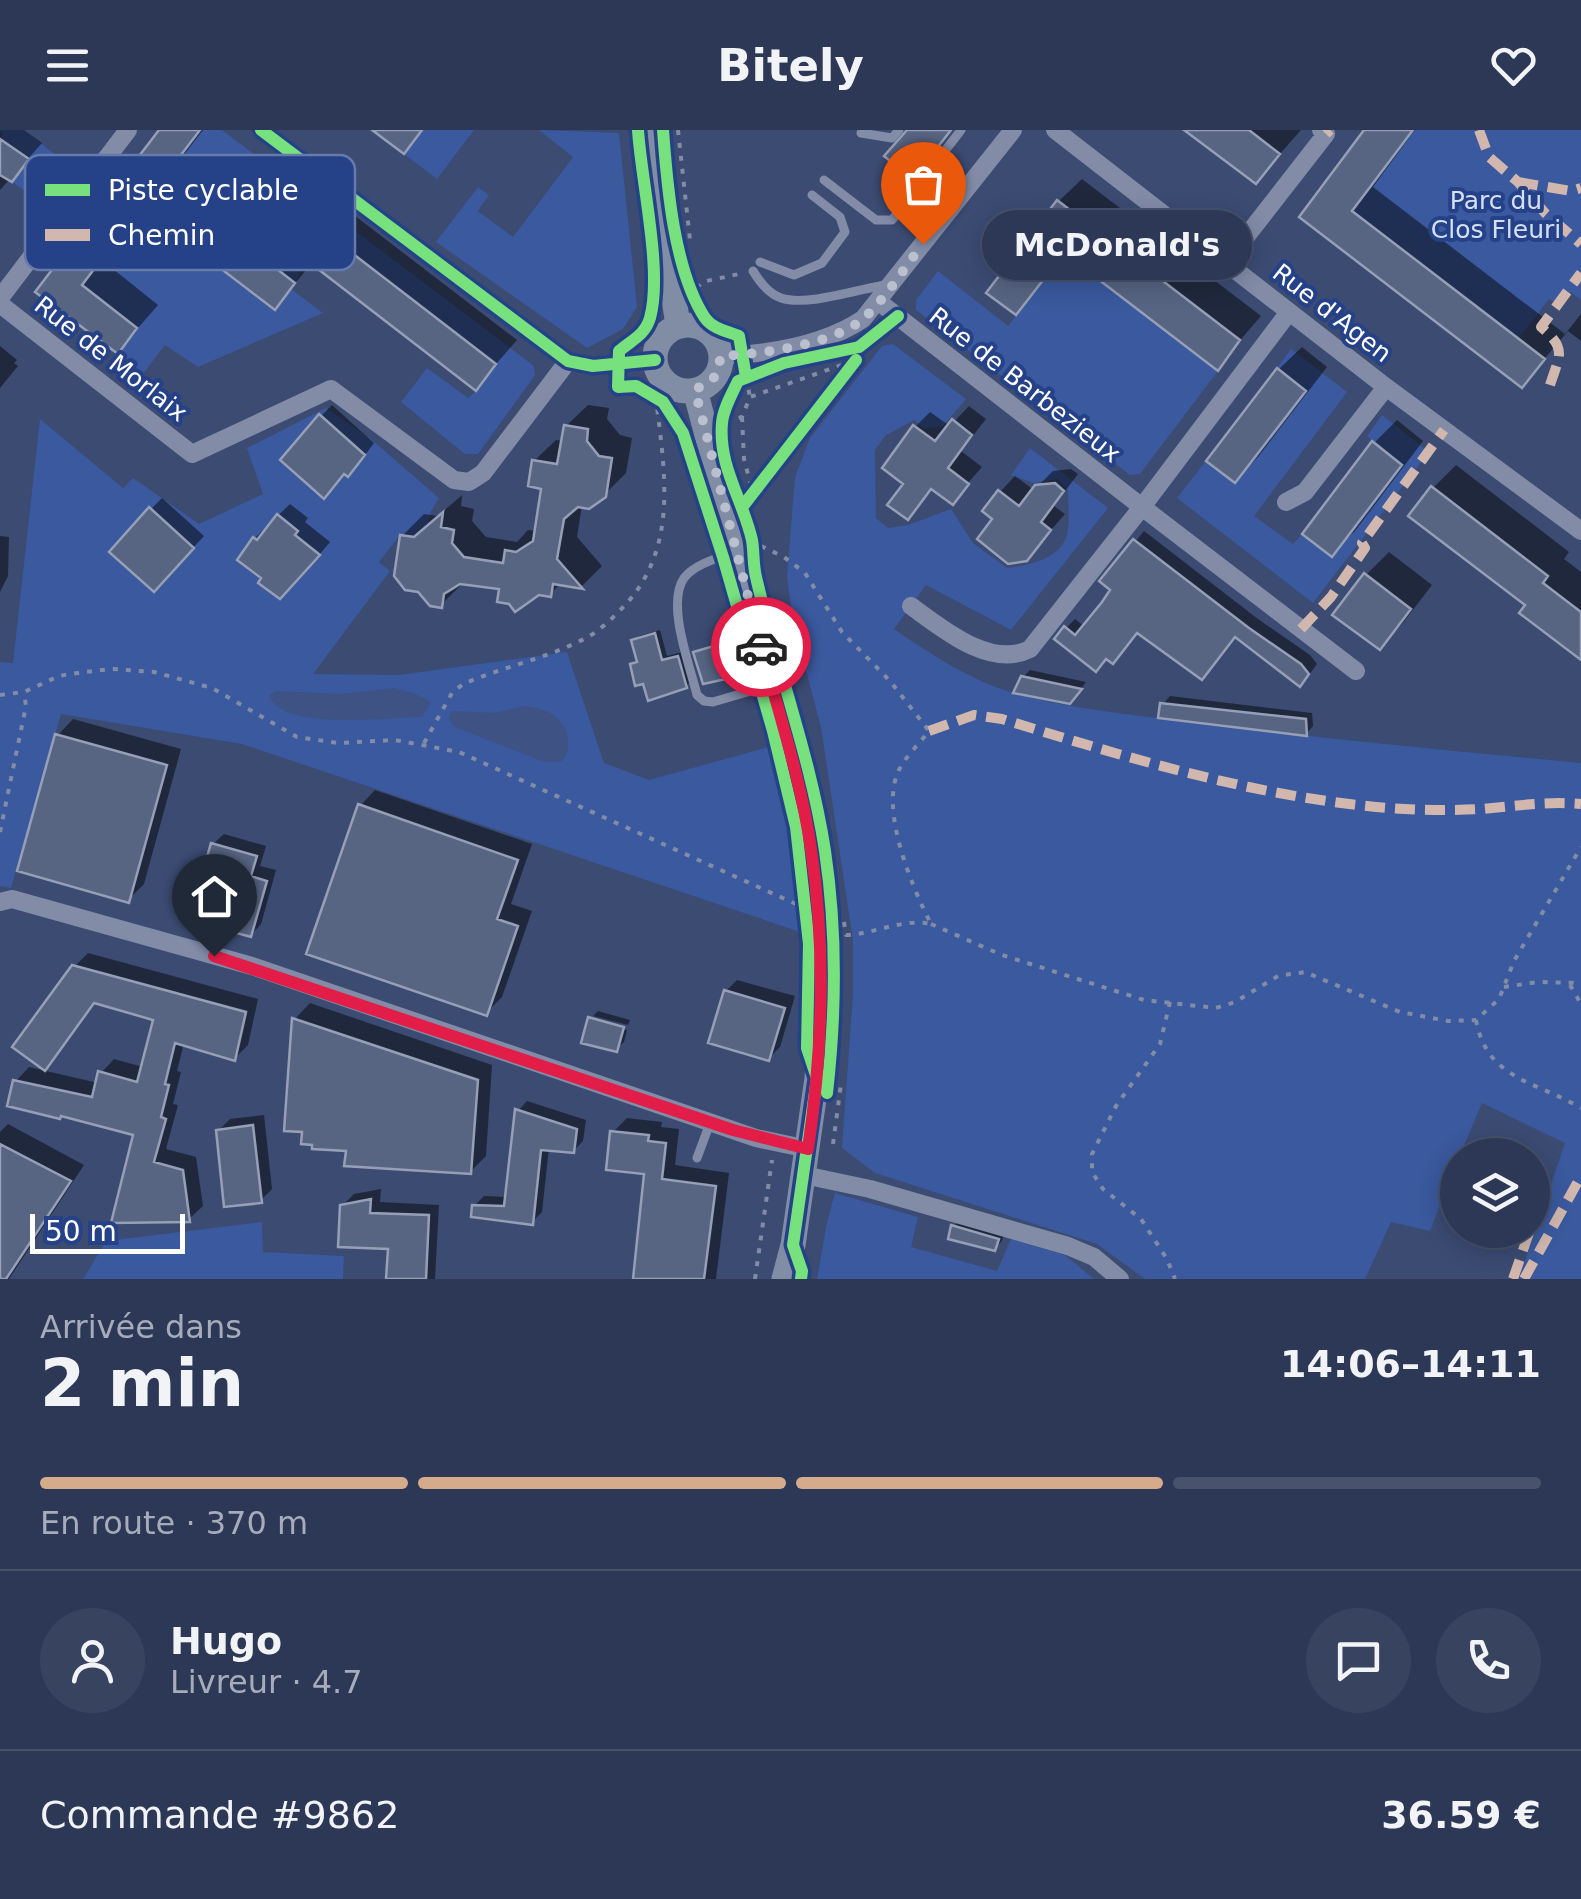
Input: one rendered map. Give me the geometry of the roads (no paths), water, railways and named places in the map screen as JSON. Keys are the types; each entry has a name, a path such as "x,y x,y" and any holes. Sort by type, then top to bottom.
{"main road":[{"path":"653,130 678,326"},
{"path":"692,325 710,332 721,356 716,376 695,390 682,390 665,382 655,360 662,337 678,326 692,325"},
{"path":"695,390 747,551 772,685 796,771 815,903 822,1000 814,1108 794,1244 784,1279"}],"street":[{"path":"109,155 128,130"},
{"path":"261,130 294,155"},
{"path":"721,356 833,336 863,319 1013,130"},
{"name":"Rue d'Agen","path":"1055,130 1386,387 1581,532"},
{"path":"1227,261 1326,134 1320,130"},
{"path":"355,201 568,361 593,366 655,360"},
{"path":"0,301 25,268"},
{"name":"Rue de Morlaix","path":"0,301 192,454 332,389 454,480 470,482 483,473 568,361"},
{"name":"Rue de Barbezieux","path":"878,302 1356,672"},
{"path":"910,606 944,629 1002,657 1030,648 1289,312"},
{"path":"1286,502 1305,492 1386,387"},
{"path":"0,902 12,898 252,966 774,1142 806,1162 870,1189 1068,1246 1094,1258 1120,1279"}],"lane":[{"path":"860,133 892,138 898,130"},
{"path":"824,180 876,220 892,220 961,130"},
{"path":"812,195 840,216 845,232 822,263 794,275 756,267 773,294 786,299 814,298 893,283"},
{"path":"747,551 699,566 684,578 679,626 697,695 704,701 713,702 772,685"},
{"path":"698,1158 710,1123"}],"place":[{"name":"McDonald's","path":"923,244"}],"park label":[{"name":"Parc du Clos Fleuri","path":"1496,214"}]}
